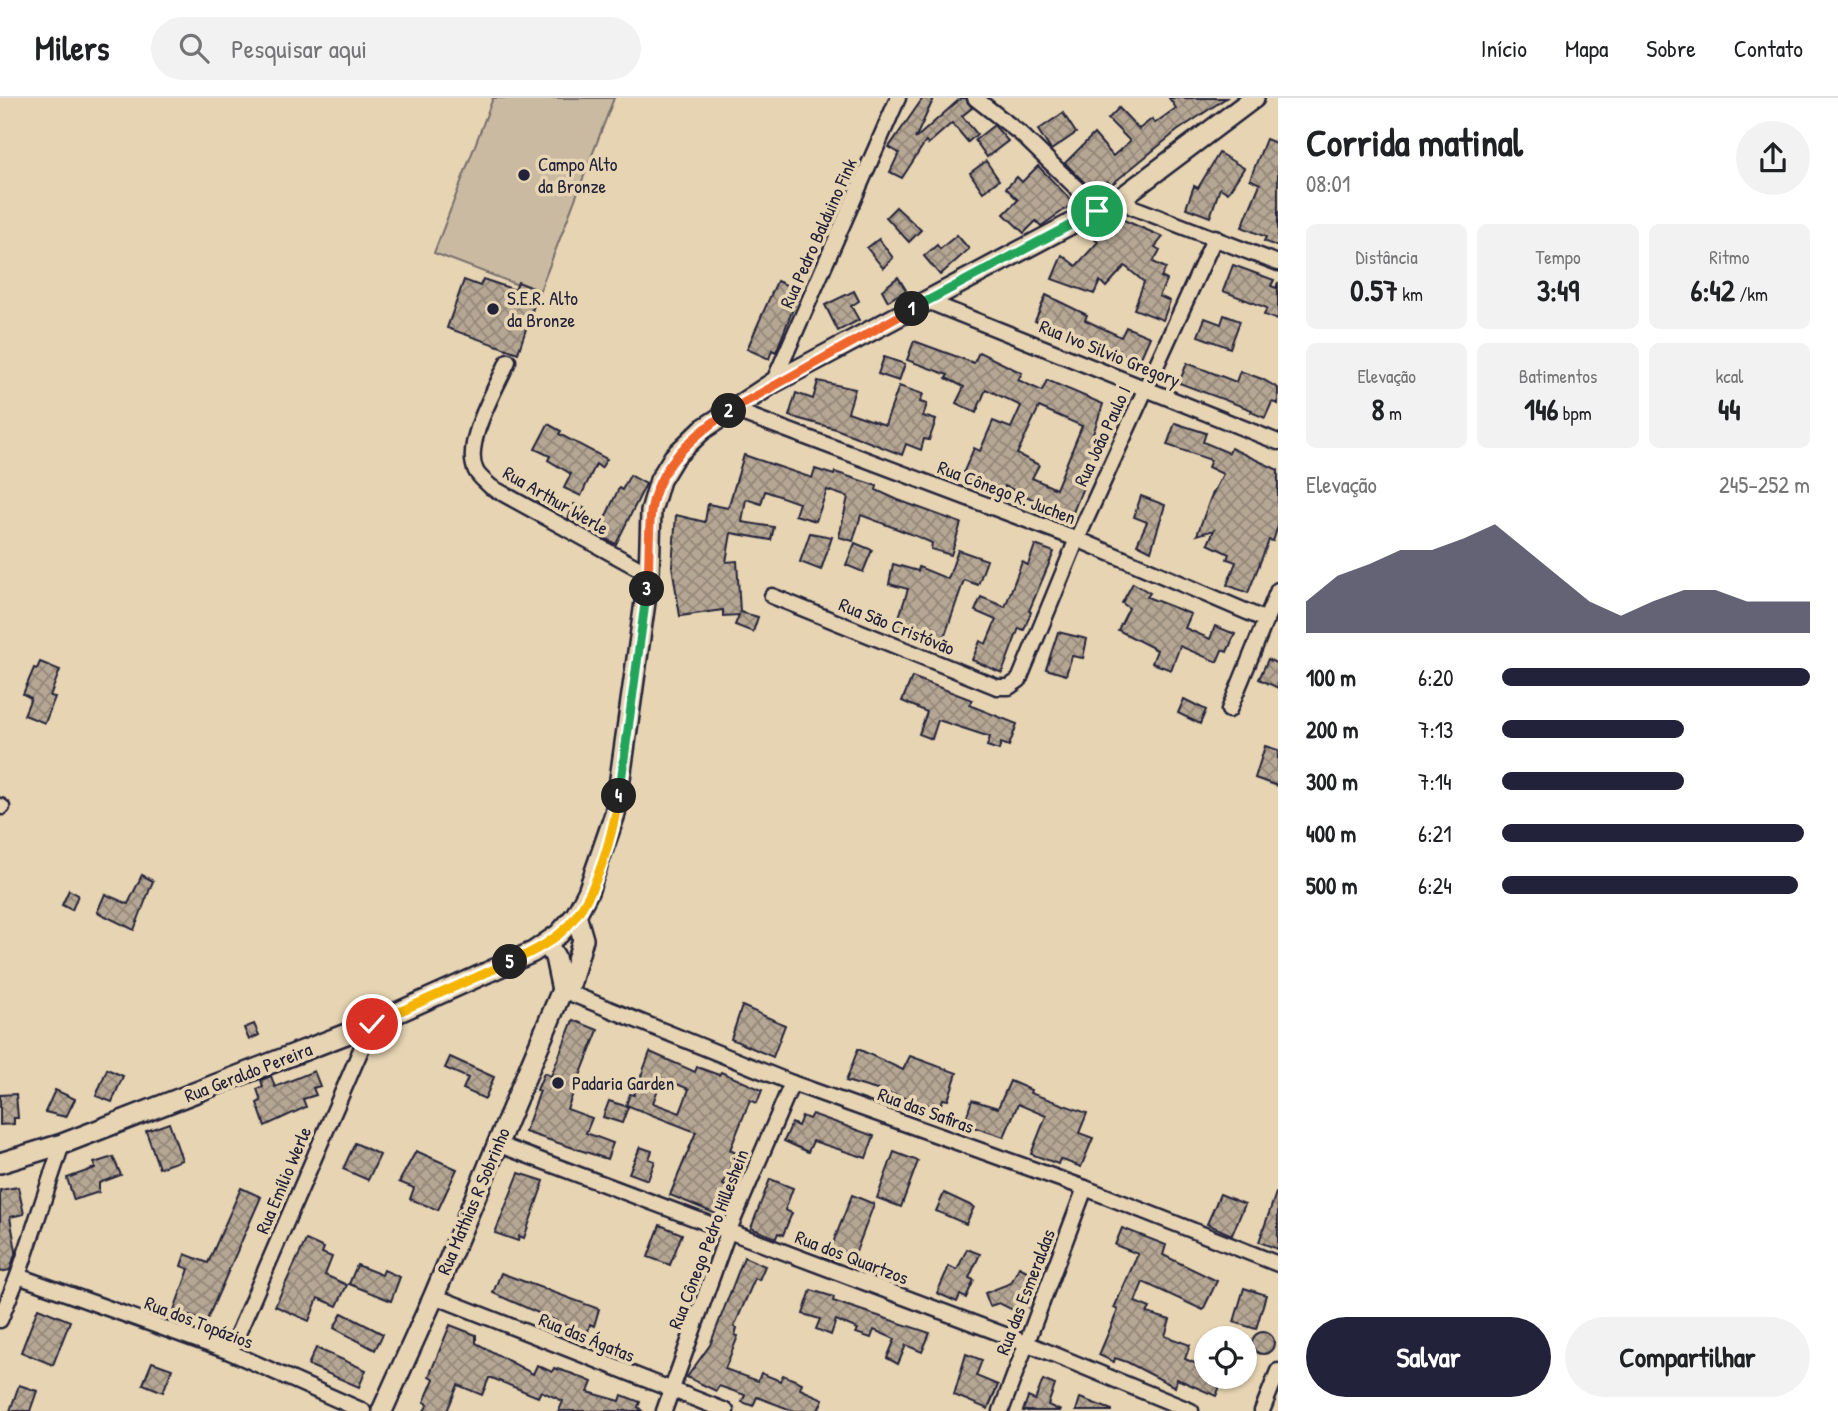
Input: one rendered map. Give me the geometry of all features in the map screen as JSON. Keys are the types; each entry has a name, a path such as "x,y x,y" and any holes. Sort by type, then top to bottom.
{"main road":[{"name":"Rua Geraldo Pereira","path":"0,1163 62,1144 372,1024 533,952 547,943 576,915 600,864 615,814 649,574 651,510 660,480 674,457 703,429 773,383 1125,195 1254,98"},
{"name":"Rua Mathias R Sobrinho","path":"382,1411 434,1296 562,990 571,982 583,939 576,915"},
{"path":"547,943 555,957 562,990"}],"street":[{"name":"Rua Pedro Balduino Fink","path":"773,383 898,98"},
{"path":"975,98 1021,134 1097,211"},
{"path":"1125,195 1132,207 1278,262"},
{"name":"Rua João Paulo I","path":"1009,687 1019,680 1077,539 1215,237"},
{"name":"Rua Ivo Silvio Gregory","path":"927,301 1278,442"},
{"name":"Rua Arthur Werle","path":"508,361 472,449 476,470 491,488 649,574"},
{"name":"Rua Cônego R. Juchen","path":"731,409 1077,539 1266,620"},
{"path":"1228,710 1278,590"},
{"name":"Rua São Cristóvão","path":"772,596 997,687 1009,687"},
{"name":"Rua das Safiras","path":"562,990 792,1083 1085,1188 1278,1264"},
{"name":"Rua Emílio Werle","path":"230,1352 372,1024"},
{"name":"Rua Cônego Pedro Hilleshein","path":"664,1411 728,1231 792,1083"},
{"path":"0,1320 18,1276 62,1144"},
{"name":"Rua dos Quartzos","path":"497,1144 1026,1343 1191,1411"},
{"name":"Rua das Esmeraldas","path":"1001,1411 1085,1188"},
{"name":"Rua dos Topázios","path":"18,1276 230,1352 363,1411"},
{"name":"Rua das Ágatas","path":"434,1296 672,1392 726,1411"},
{"path":"1262,1411 1278,1371"}],"shaded area":[{"name":"Campo Alto da Bronze","path":"493,98 614,98 539,293 434,253"}],"building":[{"path":"923,98 934,98 915,139 961,98 966,98 972,108 962,116 977,134 968,142 952,123 928,144 926,141 902,178 890,172 899,153 889,147"},
{"path":"1169,98 1226,98 1177,131 1111,185 1107,181 1095,193 1065,163 1094,134 1113,156 1130,141 1108,119 1119,108 1139,129 1152,119 1155,123 1176,108"},
{"path":"1063,113 1076,133 1051,150 1038,130"},
{"path":"994,125 1008,141 987,157 975,140"},
{"path":"1266,139 1278,144 1278,247 1264,241 1266,237 1242,227 1260,184 1250,179"},
{"path":"1219,153 1244,168 1228,193 1220,188 1210,217 1186,208 1194,186 1198,188"},
{"path":"986,161 999,180 983,192 970,173"},
{"path":"1038,166 1074,203 1041,226 1036,221 1024,233 1004,214 1018,200 1006,188 1017,177 1022,182"},
{"path":"896,207 921,230 909,242 886,217"},
{"path":"1119,218 1163,237 1155,247 1160,250 1153,262 1166,268 1161,277 1167,280 1159,296 1170,301 1163,320 1134,309 1144,282 1125,266 1106,287 1100,281 1094,294 1052,279 1062,255 1076,266 1098,242 1091,237 1110,220"},
{"path":"957,235 969,249 940,275 924,256 937,245 940,249"},
{"path":"879,239 893,258 883,268 867,248"},
{"path":"1233,265 1274,280 1271,286 1276,288 1278,282 1278,320 1264,315 1267,308 1223,291"},
{"path":"898,277 906,290 888,301 882,290"},
{"name":"S.E.R. Alto da Bronze","path":"483,279 515,290 518,282 539,290 518,353 447,328 464,280 480,286"},
{"path":"777,281 800,291 776,352 772,350 769,359 747,349"},
{"path":"854,291 859,301 851,306 859,320 838,331 825,305"},
{"path":"1046,295 1087,315 1085,320 1121,337 1126,327 1150,337 1139,362 1108,348 1106,353 1035,321"},
{"path":"1224,315 1240,321 1230,348 1198,336 1205,318 1221,324"},
{"path":"914,341 974,363 979,352 1022,373 1018,380 1042,391 1047,380 1103,404 1093,434 1103,437 1068,525 1045,517 1049,507 1005,486 1004,490 985,482 982,488 961,478 974,448 980,451 993,421 1011,428 1021,406 986,389 976,413 956,403 964,387 946,378 948,375 907,360","holes":["1039,407 1082,426 1056,489 1032,478 1039,465 1017,454"]},
{"path":"884,357 905,364 899,381 878,374"},
{"path":"1187,363 1236,382 1240,371 1262,379 1278,388 1278,404 1272,402 1265,418 1251,412 1252,410 1179,383"},
{"path":"818,381 855,389 848,412 885,425 899,386 923,394 920,402 927,404 923,416 936,420 929,440 924,439 921,450 906,444 902,455 836,429 789,416 796,393 813,399"},
{"path":"1175,423 1206,433 1203,442 1229,453 1231,448 1278,470 1278,526 1273,541 1269,540 1248,593 1227,585 1236,562 1227,559 1229,554 1208,544 1214,530 1197,535 1223,474 1208,467 1211,460 1167,445"},
{"path":"548,424 561,431 559,434 607,459 601,468 596,464 581,496 564,488 571,474 548,460 550,456 535,449"},
{"path":"744,455 812,478 815,469 834,475 835,472 877,486 876,490 898,500 961,523 951,555 931,549 932,543 861,515 853,541 839,537 848,497 827,490 816,521 795,515 799,503 765,491 761,504 746,499 742,522 774,527 771,540 731,533 726,562 737,561 740,612 758,617 753,632 735,625 739,615 723,616 723,610 680,616 672,566 676,515 705,522 708,504 728,508"},
{"path":"630,475 646,484 616,544 597,535 619,488 622,490"},
{"path":"1141,496 1165,505 1151,551 1137,544 1147,522 1134,517"},
{"path":"574,504 584,508 578,523 568,519"},
{"path":"810,533 832,537 821,570 800,562"},
{"path":"855,543 872,550 863,572 846,565"},
{"path":"1035,545 1054,552 1029,611 1031,612 1024,630 1019,628 1002,673 972,660 980,641 986,644 996,620 975,611 981,597 1005,607 1022,562 1028,565"},
{"path":"958,550 987,560 978,585 964,580 941,647 895,630 908,589 889,584 893,564 918,571 919,567 948,579"},
{"path":"1133,583 1150,593 1147,597 1191,614 1185,628 1210,639 1215,626 1235,634 1227,652 1222,650 1217,662 1180,646 1171,670 1152,663 1157,650 1118,630 1129,608 1122,603"},
{"path":"1058,632 1087,639 1083,658 1072,656 1066,675 1046,669"},
{"path":"1268,659 1278,664 1278,688 1259,679"},
{"path":"40,662 60,670 50,696 55,697 45,723 24,715 31,698 23,694 34,668 37,669"},
{"path":"912,677 972,700 969,705 1017,724 1009,746 1001,743 999,750 987,746 990,737 938,720 932,739 919,734 927,712 902,701"},
{"path":"1184,699 1206,710 1200,724 1178,713"},
{"path":"1265,746 1278,750 1278,786 1255,778"},
{"path":"142,875 153,881 134,930 97,912 105,894 128,904"},
{"path":"69,890 78,895 72,910 62,905"},
{"path":"742,1006 785,1025 773,1057 731,1039"},
{"name":"Padaria Garden","path":"573,1020 598,1030 567,1109 592,1118 586,1133 613,1143 607,1159 525,1132 544,1073 551,1076"},
{"path":"254,1024 259,1035 249,1040 244,1028"},
{"path":"858,1049 903,1070 910,1056 957,1073 948,1100 943,1099 939,1108 846,1081"},
{"path":"650,1052 695,1072 697,1067 719,1075 721,1072 762,1090 757,1103 750,1100 730,1150 736,1153 723,1185 732,1189 721,1216 670,1195 696,1132 626,1105 630,1094 634,1095","holes":["662,1078 689,1089 680,1113 653,1103"]},
{"path":"450,1057 494,1077 485,1099 463,1089 468,1078 445,1068"},
{"path":"107,1069 123,1076 112,1102 96,1096"},
{"path":"314,1071 320,1086 313,1088 316,1095 303,1099 306,1107 265,1126 257,1103 261,1101 257,1089 263,1087 261,1080 271,1076 275,1087"},
{"path":"1010,1081 1031,1090 1030,1093 1087,1113 1079,1133 1093,1138 1081,1167 1060,1159 1058,1164 1031,1154 1046,1116 1018,1104 1004,1137 964,1124 972,1100 998,1108"},
{"path":"55,1090 75,1099 66,1117 45,1112"},
{"path":"16,1094 18,1118 14,1118 14,1124 0,1125 0,1095"},
{"path":"609,1101 628,1107 622,1123 603,1117"},
{"path":"812,1114 874,1136 866,1158 813,1141 808,1152 784,1141 792,1123 798,1126 802,1116 809,1119"},
{"path":"169,1123 182,1160 159,1168 146,1131"},
{"path":"355,1143 380,1155 368,1180 343,1169"},
{"path":"640,1147 652,1151 649,1159 655,1161 648,1180 629,1173"},
{"path":"416,1151 457,1169 438,1210 410,1199 414,1188 399,1182"},
{"path":"894,1152 918,1161 901,1207 877,1198"},
{"path":"113,1157 121,1175 99,1183 99,1192 74,1200 67,1178 95,1168 94,1163"},
{"path":"519,1173 544,1181 524,1238 519,1236 518,1241 495,1233"},
{"path":"770,1179 793,1188 785,1210 792,1213 783,1235 778,1233 776,1238 751,1228"},
{"path":"18,1187 24,1214 10,1217 16,1251 10,1270 0,1272 0,1190"},
{"path":"241,1188 261,1197 206,1322 174,1310 189,1269 181,1266 185,1254 208,1263"},
{"path":"944,1193 974,1207 966,1224 936,1211"},
{"path":"1278,1193 1278,1249 1259,1242"},
{"path":"1220,1194 1245,1204 1232,1235 1207,1224"},
{"path":"852,1195 874,1204 854,1257 831,1248"},
{"path":"660,1225 682,1234 670,1265 648,1257"},
{"path":"1122,1228 1166,1245 1163,1255 1217,1281 1203,1310 1143,1282 1135,1302 1150,1308 1147,1313 1170,1320 1165,1336 1190,1345 1185,1359 1194,1363 1194,1386 1177,1379 1175,1387 1127,1362 1115,1358 1114,1362 1099,1355 1118,1310 1114,1308 1138,1254 1115,1245"},
{"path":"306,1240 324,1248 322,1253 332,1257 325,1275 347,1285 337,1306 318,1298 309,1321 275,1306"},
{"path":"967,1249 980,1254 969,1278 974,1280 966,1298 960,1295 957,1302 937,1293 949,1266 957,1270"},
{"path":"744,1257 765,1266 759,1280 755,1278 734,1327 737,1328 735,1335 738,1336 725,1369 758,1381 761,1373 780,1381 783,1375 802,1383 800,1389 823,1399 818,1411 794,1411 757,1397 753,1406 742,1402 745,1395 719,1386 716,1391 687,1377 710,1345"},
{"path":"357,1265 382,1275 384,1270 400,1277 391,1301 349,1284"},
{"path":"1019,1267 1035,1275 1028,1289 1035,1292 1028,1307 1021,1303 1017,1312 999,1303 990,1306 985,1293 1011,1283"},
{"path":"501,1273 599,1309 594,1326 590,1324 588,1332 579,1331 493,1293"},
{"path":"1244,1288 1266,1295 1257,1326 1234,1322"},
{"path":"811,1290 834,1297 833,1301 930,1333 922,1352 906,1345 898,1364 887,1358 895,1339 874,1330 871,1338 856,1333 858,1329 836,1320 831,1335 816,1329 820,1319 803,1314"},
{"path":"38,1308 70,1321 53,1365 21,1352"},
{"path":"342,1313 383,1334 375,1350 334,1328"},
{"path":"450,1325 476,1335 476,1343 533,1374 537,1365 552,1372 554,1368 573,1374 592,1382 588,1392 620,1401 622,1395 640,1402 638,1407 642,1411 559,1411 563,1401 541,1391 538,1397 489,1378 482,1395 458,1385 447,1411 424,1411 428,1404 424,1402 434,1379 429,1376"},
{"path":"1267,1332 1274,1339 1271,1351 1267,1354 1257,1352 1257,1334"},
{"path":"316,1348 366,1370 359,1387 308,1365"},
{"path":"966,1354 982,1360 976,1376 998,1385 988,1409 954,1395"},
{"path":"152,1362 172,1369 163,1392 143,1384"},
{"path":"1043,1380 1055,1385 1048,1405 1061,1411 1023,1411 1028,1397 1035,1400"},
{"path":"19,1385 37,1391 30,1411 10,1411"},
{"path":"1200,1389 1219,1389 1216,1396"},
{"path":"1080,1398 1112,1410 1112,1411 1076,1411"}],"place":[{"name":"Campo Alto da Bronze","path":"524,175"},
{"name":"S.E.R. Alto da Bronze","path":"493,309"},
{"name":"Padaria Garden","path":"558,1083"}],"route":[{"path":"372,1024 533,952 559,934 576,915 600,864 615,814 625,762 649,574 651,510 660,480 674,457 703,429 773,383 1097,211"}]}
